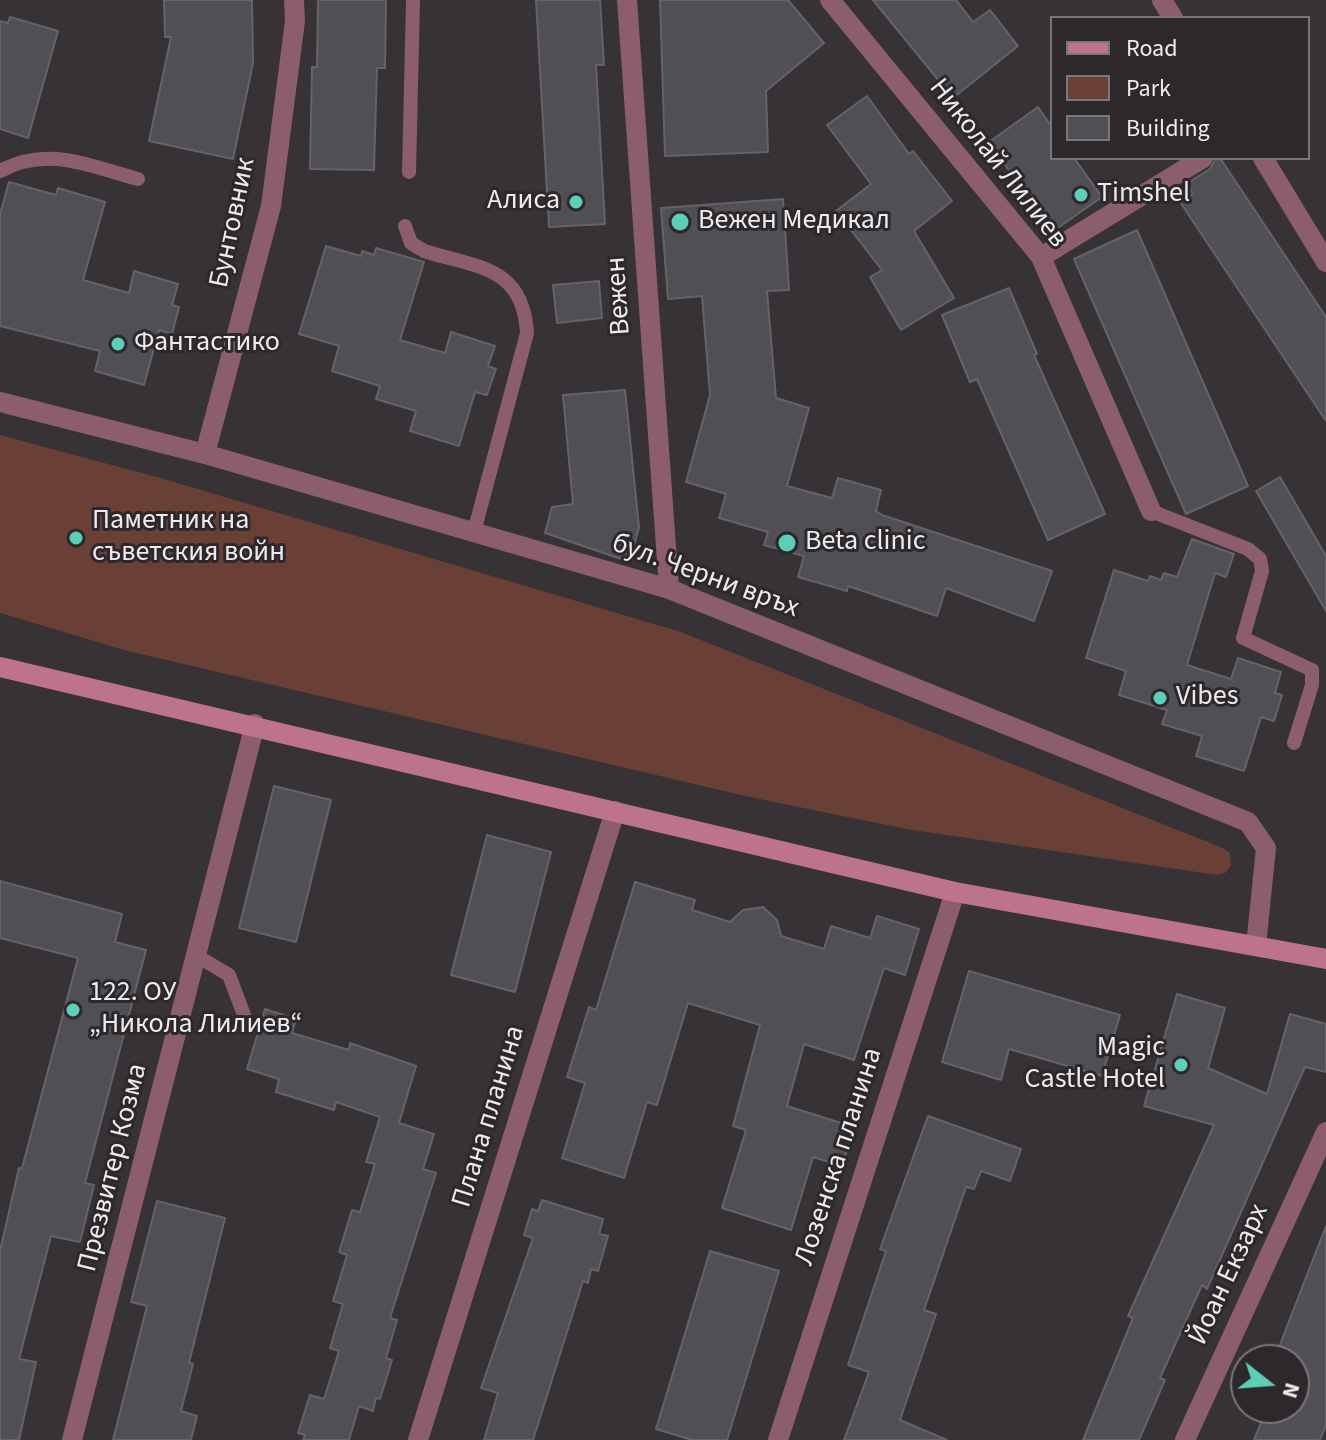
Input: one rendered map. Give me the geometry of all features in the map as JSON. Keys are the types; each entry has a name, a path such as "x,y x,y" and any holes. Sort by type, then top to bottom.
{"main road":[{"path":"0,667 255,724 955,892 1326,959"}],"street":[{"name":"Бунтовник","path":"205,454 271,206 295,21 294,0"},
{"name":"Вежен","path":"627,0 669,589"},
{"name":"Николай Лилиев","path":"830,0 1041,257 1151,511"},
{"path":"1041,257 1200,160"},
{"path":"1264,160 1326,262"},
{"name":"бул. Черни връх","path":"0,402 205,454 669,589 1248,822 1266,848 1256,946"},
{"name":"Презвитер Козма","path":"72,1440 255,724"},
{"name":"Плана планина","path":"418,1440 615,811"},
{"name":"Лозенска планина","path":"778,1440 955,892"},
{"name":"Йоан Екзарх","path":"1185,1440 1326,1132"}],"lane":[{"path":"409,172 413,0"},
{"path":"0,171 34,157 57,157 138,179"},
{"path":"405,226 411,243 424,251 511,282 525,306 527,333 474,532"},
{"path":"1151,511 1248,549 1260,559 1262,571 1243,638 1312,670 1312,685 1294,743"},
{"path":"197,956 229,975 247,1023"}],"green space":[{"path":"0,435 164,479 681,632 1223,848 1230,853 1231,866 1225,873 1217,875 906,829 745,796 124,650 0,613"}],"building":[{"path":"164,0 252,0 253,63 233,159 149,141 171,37 165,37"},
{"path":"318,0 386,0 385,68 377,68 374,170 310,169 312,67 317,67"},
{"path":"536,0 600,0 604,65 596,65 605,224 549,227"},
{"path":"660,0 788,0 824,43 766,91 768,152 665,156"},
{"path":"873,0 956,0 973,22 990,10 1018,46 953,98"},
{"path":"10,17 58,31 28,138 0,129 0,21 8,23"},
{"path":"867,96 909,154 913,151 952,201 914,231 954,298 901,330 870,277 882,270 836,211 871,184 827,125"},
{"path":"1038,107 1050,124 1050,160 1075,160 1102,197 1052,232 989,142"},
{"path":"1215,160 1221,160 1326,317 1326,421 1180,202 1193,194 1186,184 1210,169"},
{"path":"9,182 56,195 58,188 105,202 83,280 129,293 134,271 178,284 172,305 179,307 172,334 159,330 144,385 95,371 100,351 0,326 0,214"},
{"path":"783,199 789,290 767,291 776,398 809,408 787,486 832,498 838,478 881,490 876,511 882,515 1052,571 1034,621 946,588 937,616 848,586 847,591 798,577 804,556 764,545 768,532 719,518 726,494 686,482 710,395 702,296 668,299 661,208"},
{"path":"1137,230 1248,486 1186,514 1074,259"},
{"path":"326,246 361,256 362,251 374,255 376,248 424,262 400,340 445,353 451,332 495,346 488,366 496,369 487,395 475,392 459,446 410,431 416,411 376,399 380,386 332,371 339,346 299,334"},
{"path":"599,281 602,318 557,323 553,285"},
{"path":"1009,288 1037,354 1034,355 1105,514 1048,540 977,379 970,382 942,315"},
{"path":"625,390 639,527 630,562 545,533 552,507 573,504 563,395"},
{"path":"1280,477 1326,556 1326,611 1256,491"},
{"path":"1192,539 1234,554 1226,577 1215,573 1187,665 1231,679 1238,658 1281,672 1275,693 1282,695 1274,721 1261,717 1244,771 1196,756 1202,736 1162,724 1167,710 1119,695 1126,671 1086,658 1114,570 1148,581 1150,576 1161,580 1164,573 1177,577"},
{"path":"274,786 331,800 296,942 239,928"},
{"path":"487,835 551,852 515,992 451,975"},
{"path":"0,881 122,914 115,942 146,950 85,1183 94,1185 80,1242 51,1236 19,1359 36,1362 19,1440 0,1440 0,1251 19,1168 22,1168 78,958 0,938"},
{"path":"635,882 695,900 692,910 730,922 743,910 763,907 777,920 781,936 824,949 831,926 870,938 877,916 919,929 905,975 884,968 854,1060 804,1044 787,1106 854,1127 842,1166 813,1157 791,1230 722,1208 746,1130 733,1126 760,1025 688,1003 657,1105 647,1102 624,1178 562,1158 585,1083 567,1077 589,1007 596,1010"},
{"path":"969,971 1120,1015 1102,1076 1009,1049 1001,1080 942,1062"},
{"path":"1177,994 1225,1008 1208,1068 1267,1094 1290,1014 1326,1024 1326,1072 1305,1067 1207,1289 1202,1285 1160,1378 1165,1380 1139,1440 1083,1440 1133,1318 1128,1316 1214,1125 1144,1106"},
{"path":"265,1009 296,1019 292,1033 349,1050 350,1043 416,1066 399,1123 434,1134 423,1169 436,1173 390,1318 397,1320 386,1358 392,1360 380,1399 376,1398 373,1411 359,1406 349,1440 303,1440 305,1435 298,1433 310,1395 324,1399 339,1351 330,1348 343,1304 333,1301 347,1255 339,1252 352,1210 360,1212 375,1164 366,1162 380,1117 336,1102 334,1110 276,1092 279,1079 247,1069"},
{"path":"928,1116 1021,1149 1010,1181 981,1171 974,1189 966,1187 924,1310 936,1314 900,1420 947,1440 844,1440 869,1372 848,1365 886,1251 880,1249"},
{"path":"542,1200 603,1219 599,1234 608,1236 598,1271 591,1269 588,1283 583,1281 533,1440 484,1440 498,1393 481,1388 533,1238 524,1235 532,1209 538,1211"},
{"path":"157,1201 225,1218 189,1363 193,1364 181,1411 197,1416 191,1440 113,1440 147,1306 131,1302"},
{"path":"1326,1226 1326,1425 1320,1440 1254,1440 1260,1424 1310,1424 1310,1344 1280,1344"},
{"path":"710,1251 779,1271 727,1440 692,1440 656,1429"}],"place":[{"name":"Timshel","path":"1081,195"},
{"name":"Алиса","path":"576,202"},
{"name":"Вежен Медикал","path":"680,222"},
{"name":"Фантастико","path":"118,344"},
{"name":"Паметник на съветския войн","path":"76,538"},
{"name":"Beta clinic","path":"787,543"},
{"name":"Vibes","path":"1160,698"},
{"name":"122. ОУ „Никола Лилиев“","path":"73,1010"},
{"name":"Magic Castle Hotel","path":"1181,1065"}]}
